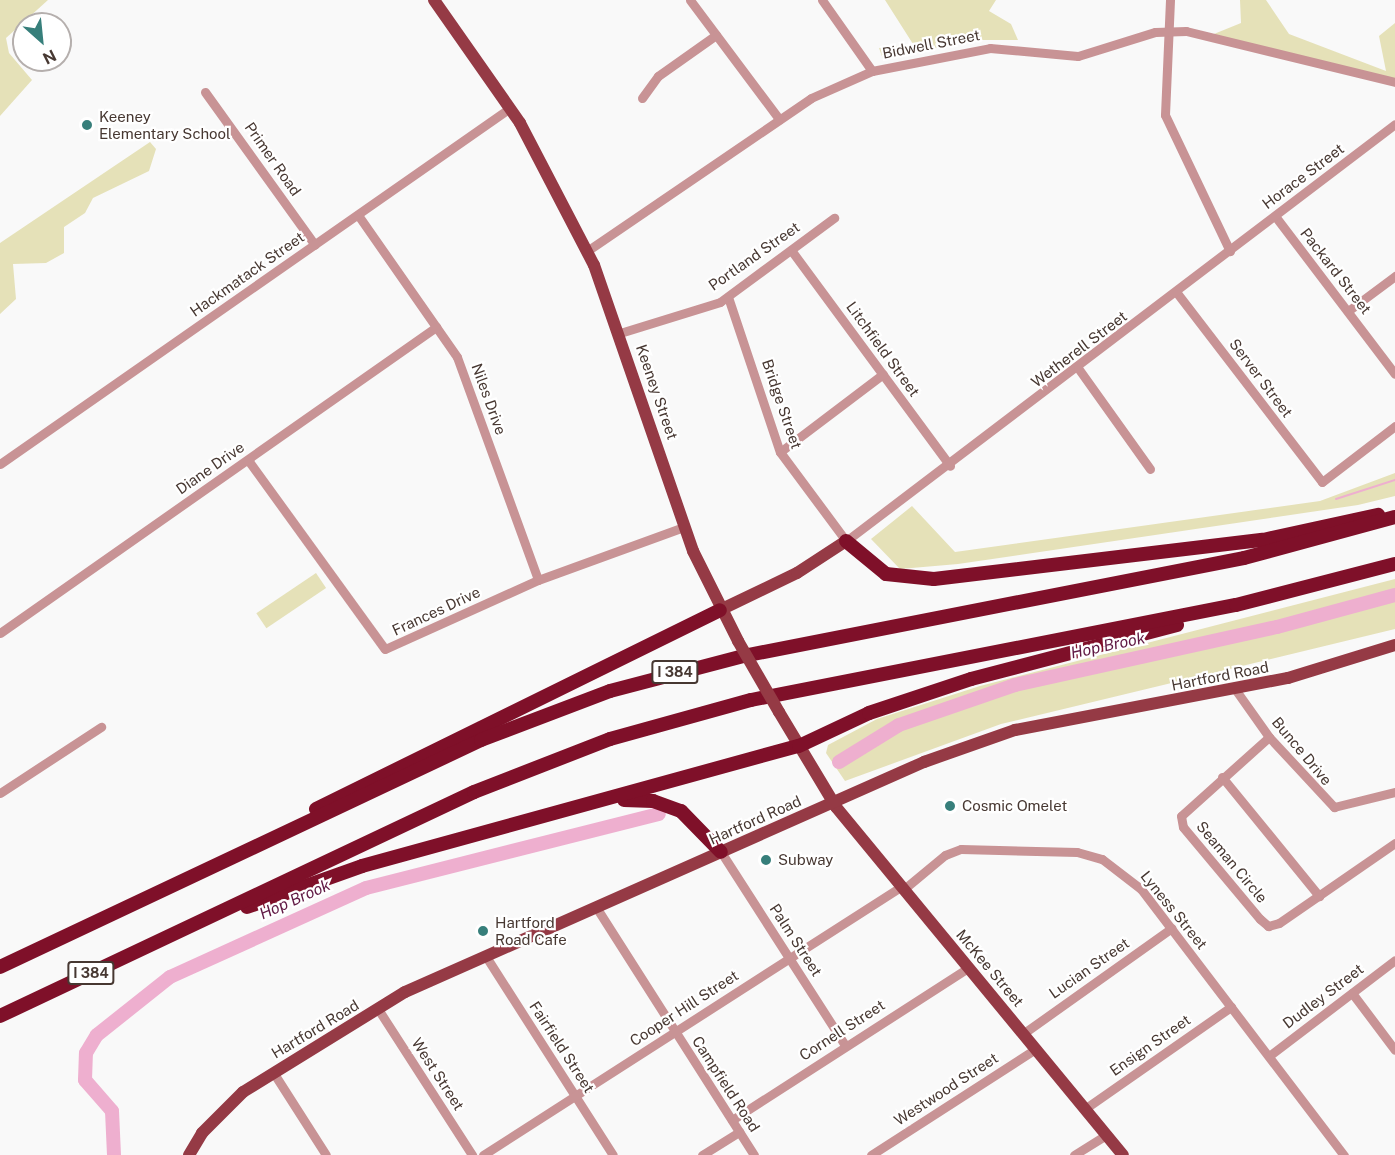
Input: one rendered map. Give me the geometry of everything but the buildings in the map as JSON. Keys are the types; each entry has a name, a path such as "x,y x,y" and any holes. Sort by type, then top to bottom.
{"highway":[{"path":"846,541 886,574 934,579 1263,540 1395,515"},
{"name":"I 384","path":"0,967 503,731 657,677 1236,560 1395,515"},
{"name":"I 384","path":"0,1016 499,781 638,730 751,700 1210,611 1395,564"},
{"path":"276,836 345,792 720,610"},
{"path":"219,913 572,808 799,746 896,702 1163,630 1210,611"},
{"path":"572,808 635,799 665,804 694,820 721,852"}],"main road":[{"name":"Keeney Street","path":"434,0 510,108 587,251 620,333 684,527 720,610 832,802"},
{"name":"Wetherell Street","path":"720,610 797,573 846,541"},
{"name":"Hartford Road","path":"189,1155 221,1112 273,1072 378,1009 486,955 832,802 1015,730 1235,689 1395,645"},
{"name":"McKee Street","path":"832,802 1123,1155"}],"street":[{"path":"690,0 779,119"},
{"path":"822,0 872,70"},
{"path":"1170,0 1165,115 1230,251"},
{"name":"Bidwell Street","path":"587,251 779,119 872,70 990,48 1078,56 1168,32 1244,43 1395,82"},
{"path":"642,98 658,76 717,35"},
{"name":"Primer Road","path":"205,92 315,245"},
{"name":"Hackmatack Street","path":"0,464 510,108"},
{"name":"Horace Street","path":"1230,251 1395,124"},
{"name":"Niles Drive","path":"358,215 436,327 467,380 538,580"},
{"name":"Packard Street","path":"1275,216 1395,374"},
{"name":"Portland Street","path":"620,333 728,297 834,218"},
{"name":"Litchfield Street","path":"791,250 950,466"},
{"name":"Wetherell Street","path":"846,541 950,466 1230,251"},
{"path":"1348,311 1395,276"},
{"name":"Server Street","path":"1177,292 1322,482 1395,426"},
{"name":"Bridge Street","path":"728,297 780,452 846,541"},
{"name":"Diane Drive","path":"0,633 436,327"},
{"path":"1078,368 1150,469"},
{"path":"780,452 883,374"},
{"name":"Frances Drive","path":"248,460 385,649 538,580 684,527"},
{"name":"Bunce Drive","path":"1235,689 1269,737 1334,807 1395,792"},
{"path":"0,793 101,727"},
{"name":"Seaman Circle","path":"1269,737 1184,808 1183,827 1268,926 1320,896 1395,843"},
{"path":"1222,777 1320,896"},
{"name":"Lyness Street","path":"903,888 945,855 961,849 1077,852 1121,871 1172,928 1344,1155"},
{"name":"Palm Street","path":"721,852 845,1045"},
{"name":"Cooper Hill Street","path":"483,1155 789,958 903,888"},
{"name":"Campfield Road","path":"596,907 754,1155"},
{"name":"Lucian Street","path":"1024,1033 1172,928"},
{"name":"Fairfield Street","path":"486,955 613,1155"},
{"name":"Dudley Street","path":"1269,1056 1395,960"},
{"name":"Cornell Street","path":"732,1119 969,967"},
{"path":"1352,993 1395,1050"},
{"name":"Ensign Street","path":"1086,1108 1231,1007"},
{"name":"West Street","path":"378,1009 472,1155"},
{"name":"Westwood Street","path":"871,1155 1037,1048"},
{"path":"273,1072 326,1155"},
{"path":"702,1155 739,1132"},
{"path":"1074,1155 1107,1134"}],"shaded area":[{"path":"0,0 48,0 35,12 12,12 12,33 6,38 12,57 12,72 25,72 32,80 0,116"},
{"path":"885,0 996,0 989,11 1011,24 1018,40 972,40 883,59 879,48 913,44"},
{"path":"1240,0 1266,0 1289,34 1386,71 1379,36 1395,23 1395,82 1209,36 1241,23"},
{"path":"150,142 156,149 149,171 93,198 85,213 64,227 64,253 46,263 13,264 16,299 0,314 0,243"},
{"path":"1395,473 1395,496 1358,505 958,564 900,569 871,539 912,506 955,552 1320,501"},
{"path":"316,573 326,588 266,628 256,613"},
{"path":"1395,579 1395,629 1001,724 845,781 826,753 828,745 877,719 980,686"}],"waterway":[{"path":"1336,499 1395,480"},
{"name":"Hop Brook","path":"839,762 899,725 1015,685 1277,627 1395,595"},
{"name":"Hop Brook","path":"114,1155 112,1111 85,1080 86,1053 97,1035 170,977 366,888 659,814"}],"place":[{"name":"Keeney Elementary School","path":"87,125"},
{"name":"Cosmic Omelet","path":"950,806"},
{"name":"Subway","path":"766,860"},
{"name":"Hartford Road Cafe","path":"483,931"}]}
